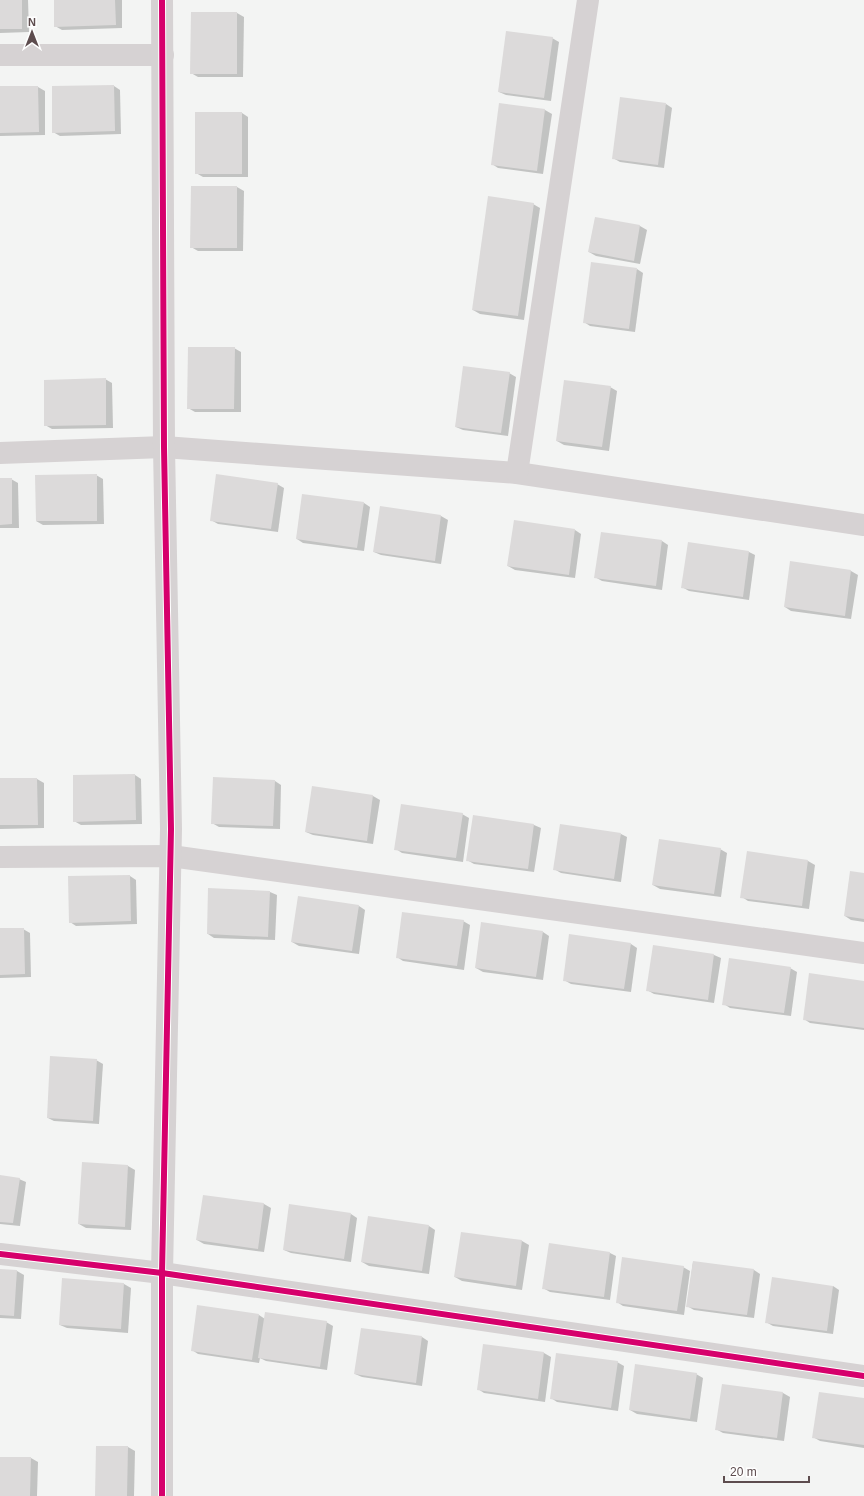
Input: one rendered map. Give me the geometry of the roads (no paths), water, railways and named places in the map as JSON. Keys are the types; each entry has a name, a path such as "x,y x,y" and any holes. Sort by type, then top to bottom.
{"street":[{"path":"162,0 164,447 171,856 162,1273 162,1496"},
{"path":"517,473 588,0"},
{"path":"0,55 163,55"},
{"path":"0,453 164,447 517,473 864,525"},
{"path":"0,857 171,856 864,953"},
{"path":"0,1254 162,1273 864,1376"}]}
